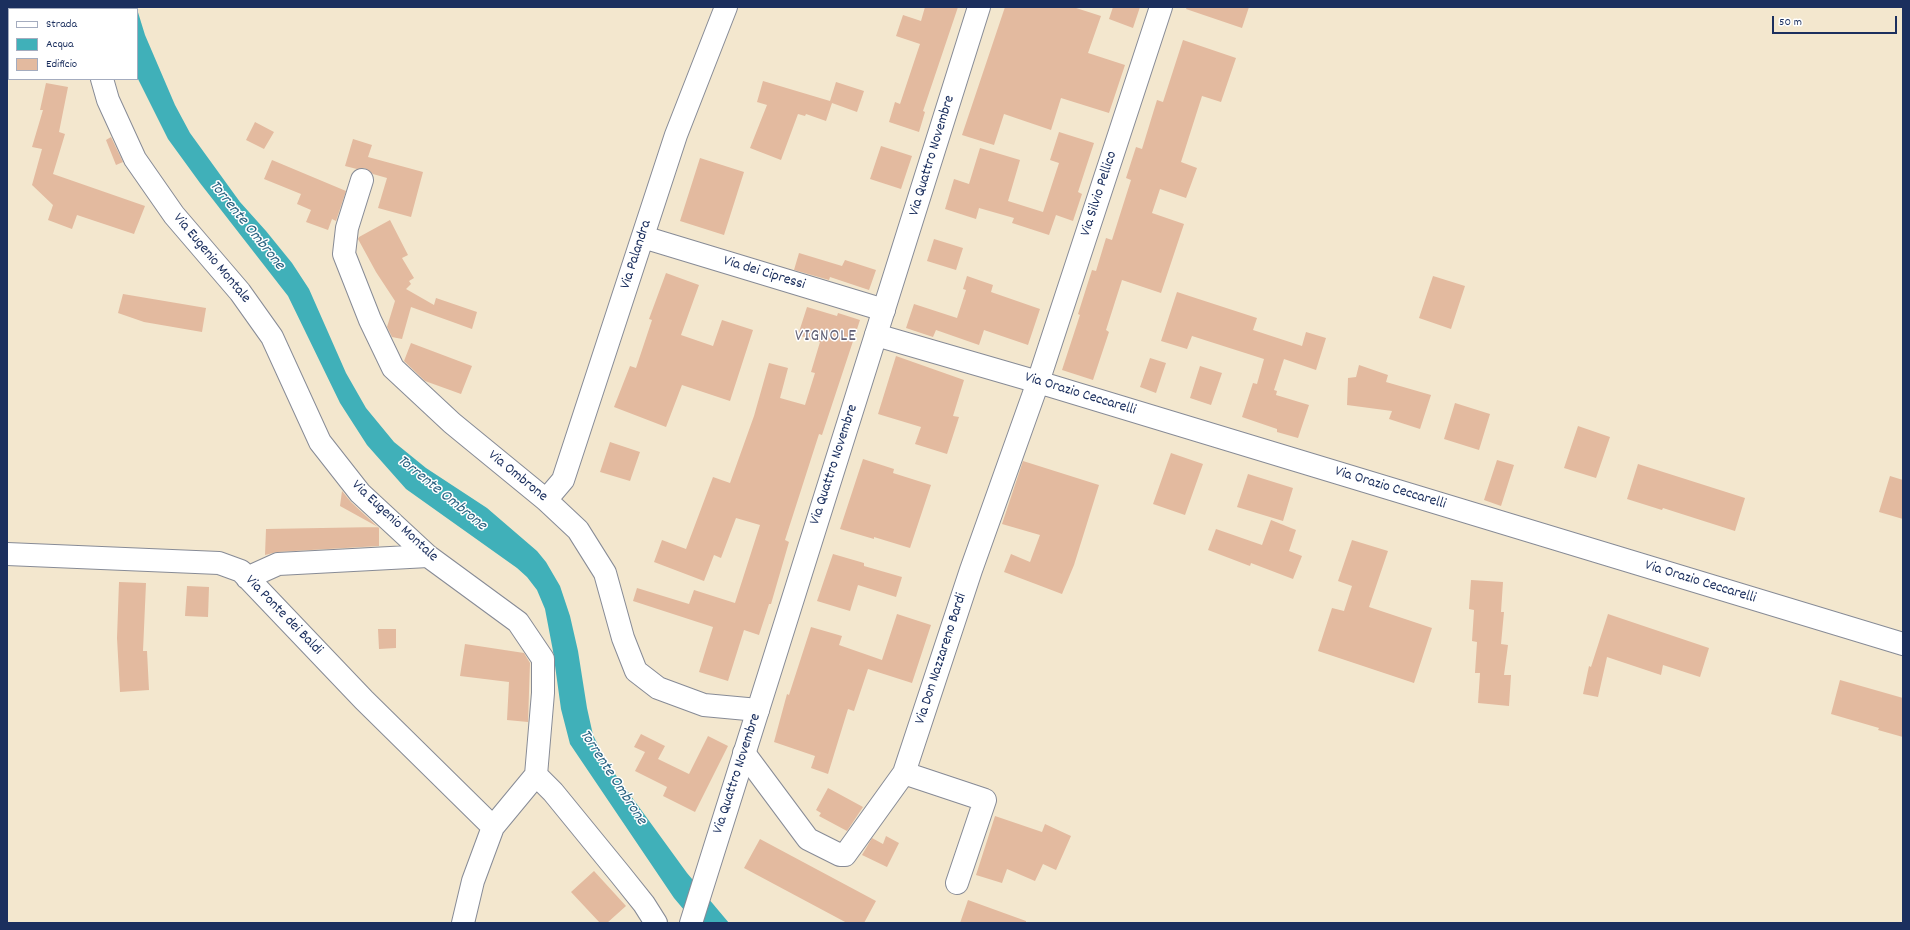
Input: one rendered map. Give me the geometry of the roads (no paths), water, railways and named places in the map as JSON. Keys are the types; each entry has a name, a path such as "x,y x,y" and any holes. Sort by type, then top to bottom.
{"street":[{"name":"Via Palandra","path":"546,500 563,480 676,134 726,7"},
{"name":"Via Quattro Novembre","path":"691,923 979,7"},
{"name":"Via Silvio Pellico","path":"1038,382 1161,7"},
{"name":"Via Eugenio Montale","path":"102,80 108,100 135,159 174,215 240,292 272,337 320,442 360,493 428,556 518,622 543,659 543,693 536,776"},
{"name":"Via Ombrone","path":"362,180 347,228 344,254 370,320 393,368 452,423 546,500 578,530 605,573 623,638 636,671 658,688 704,705 758,710"},
{"name":"Via dei Cipressi","path":"643,238 884,310"},
{"name":"Via Orazio Ceccarelli","path":"876,335 1038,382 1903,644"},
{"name":"Via Don Nazzareno Bardi","path":"744,753 808,839 840,855 845,855 904,773 971,570 1038,382"},
{"name":"Via Ponte dei Baldi","path":"7,554 219,563 241,571 364,700 493,827"},
{"path":"247,578 278,564 428,556"},
{"path":"904,773 985,800 957,883"},
{"path":"463,923 473,881 493,827 536,776 553,792 620,874 644,904 656,923"}],"water":[{"name":"Torrente Ombrone","path":"138,12 145,35 175,105 190,133 240,202 292,263 309,289 346,373 366,408 394,442 426,468 487,508 537,551 546,562 560,586 570,616 578,651 593,735 607,763 687,873 729,923 695,923 674,898 570,744 561,709 553,651 545,609 537,590 527,577 517,568 406,489 367,445 340,403 288,296 200,183 168,139 138,79"}],"district":[{"name":"VIGNOLE","path":"826,338"}]}
